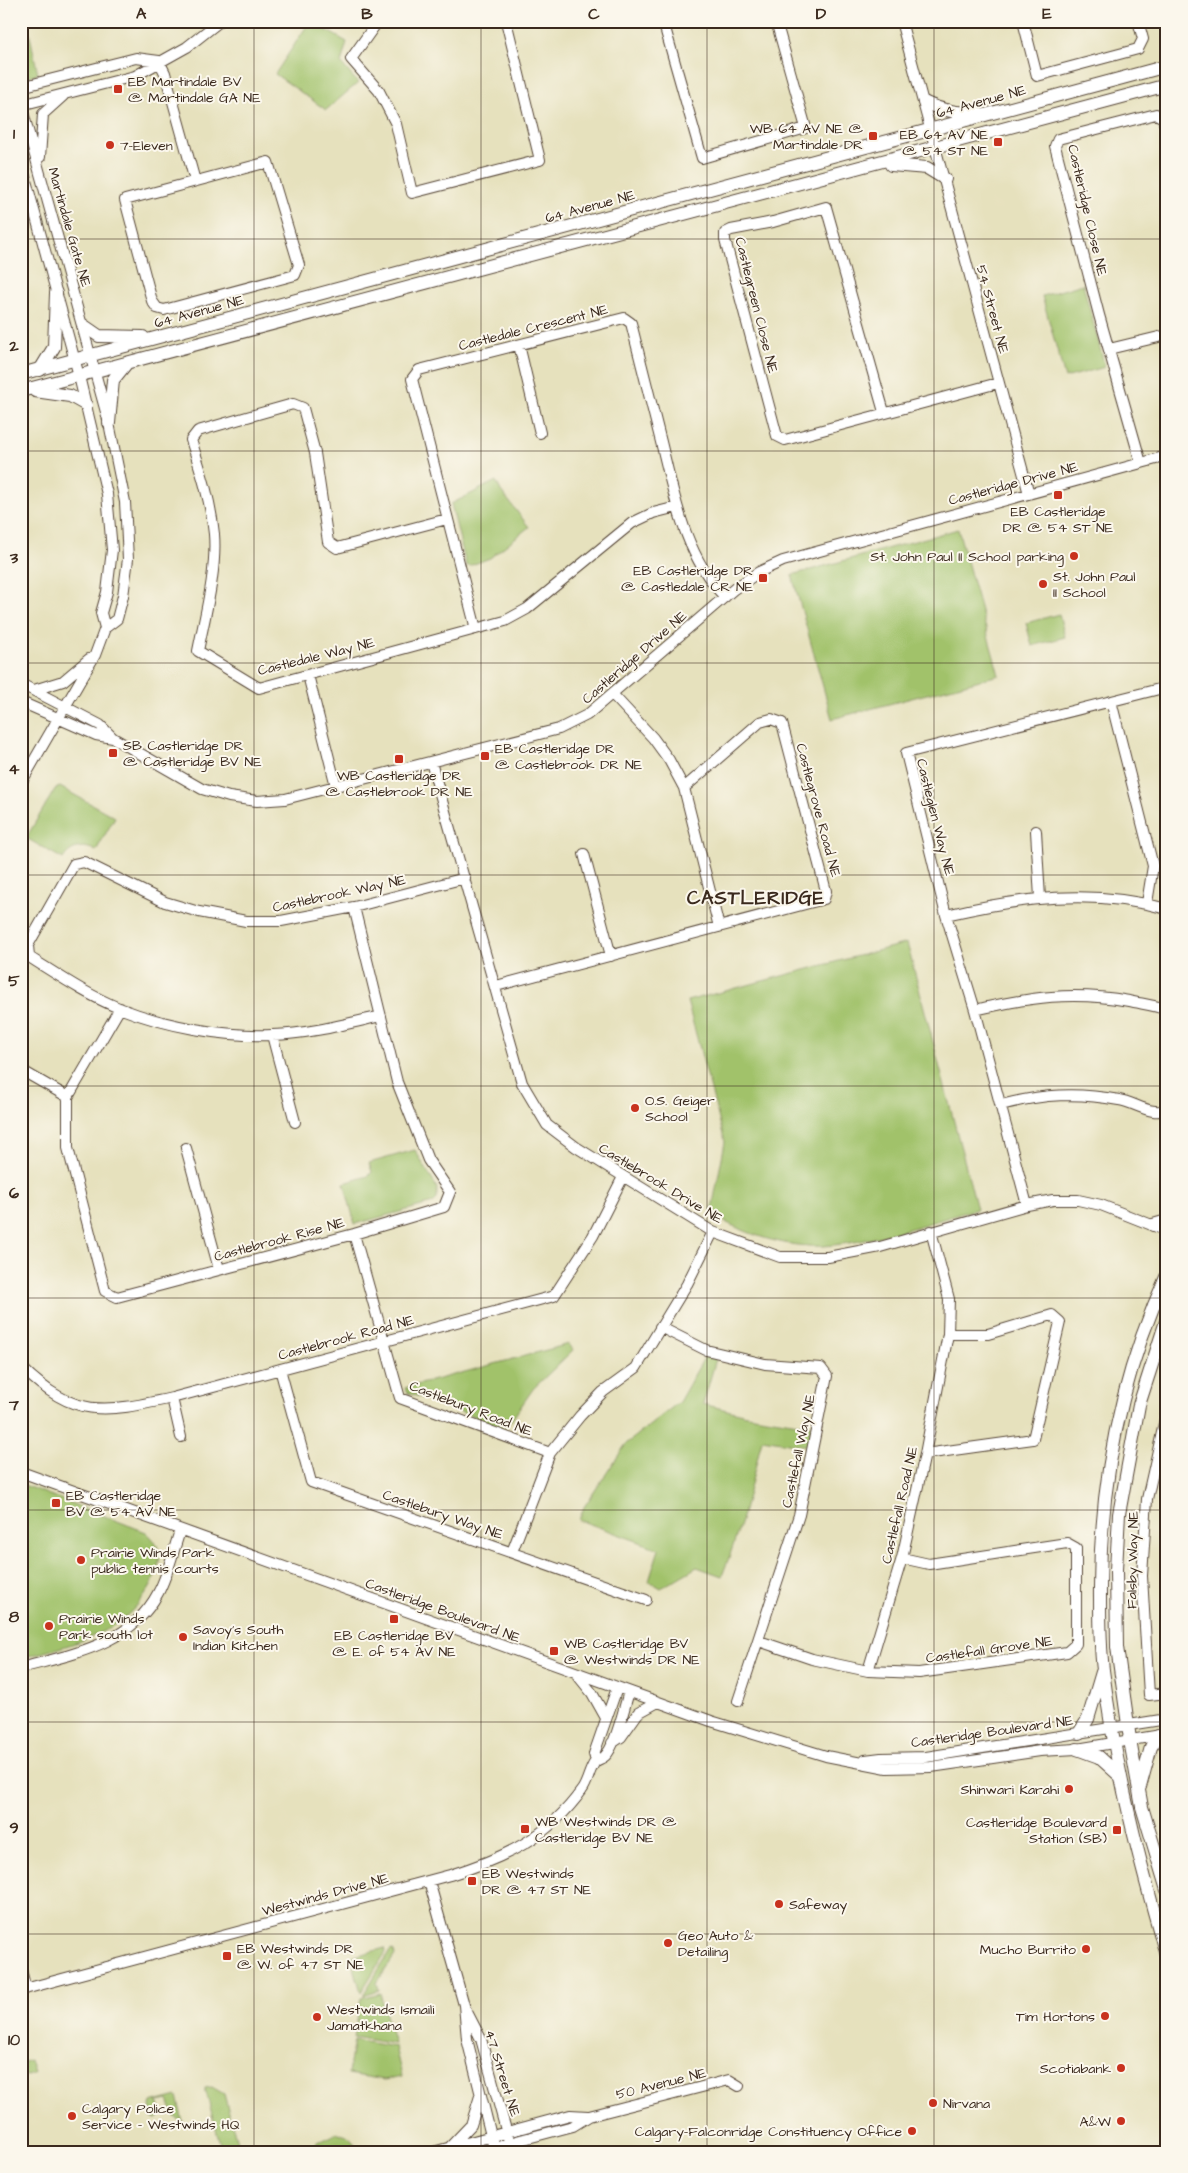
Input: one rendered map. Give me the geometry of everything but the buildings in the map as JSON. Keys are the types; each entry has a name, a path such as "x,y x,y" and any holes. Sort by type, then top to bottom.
{"main road":[{"name":"64 Avenue NE","path":"21,374 1167,66"},
{"path":"22,390 126,364 1167,86"},
{"path":"924,102 938,109 959,113 996,113"},
{"path":"873,165 927,168 945,179"},
{"path":"40,370 54,347 56,293"},
{"path":"83,325 99,336 112,338 161,337"},
{"path":"109,423 113,380 126,364"},
{"path":"22,390 61,393 86,406"},
{"path":"1153,1225 1167,1220"},
{"path":"1166,1952 1120,1776 1114,1743 1103,1670 1100,1567 1102,1509 1122,1400 1136,1352 1167,1275"},
{"path":"1167,1318 1139,1405 1119,1514 1116,1570 1117,1647 1130,1741 1139,1792 1167,1890"},
{"path":"1079,1733 1088,1718 1103,1670"},
{"path":"1139,1792 1151,1747 1162,1735"},
{"path":"1077,1749 1099,1756 1120,1776"}],"street":[{"path":"21,105 136,76 159,61 187,47 220,21"},
{"path":"378,21 351,59 379,91 396,124 412,193 540,160 506,21"},
{"path":"663,21 702,158 806,128 776,21"},
{"name":"54 Street NE","path":"901,21 932,130 1028,494"},
{"path":"1023,21 1037,76 1138,49 1143,39 1138,21"},
{"path":"21,87 136,58 159,61"},
{"path":"159,61 166,73 195,181"},
{"path":"40,169 41,125 44,114 66,93"},
{"name":"Martindale Gate NE","path":"21,105 91,356"},
{"name":"Castleridge Close NE","path":"1141,463 1055,146 1058,139 1156,114 1163,118 1167,133"},
{"path":"21,162 79,376 107,494 112,550 107,592 102,613 105,628"},
{"path":"268,162 299,265 296,275 164,310 157,308 152,301 126,200 195,181 268,162"},
{"name":"Castlegreen Close NE","path":"884,412 826,208 774,222 731,230 726,233 725,240 777,436 785,440 998,383"},
{"name":"Castledale Crescent NE","path":"476,629 412,379 419,370 624,318 631,323 677,507 702,565 716,588 725,597"},
{"path":"1109,350 1167,335"},
{"path":"519,345 540,433"},
{"path":"21,783 94,655 105,628 116,619 124,596 128,559 125,502 109,423 91,356"},
{"name":"Castledale Way NE","path":"447,519 337,548 328,542 317,463 303,408 293,404 198,431 192,440 202,474 214,535 209,594 198,651 259,688 505,621 527,609 632,523 653,513 677,507"},
{"name":"Castleridge Drive NE","path":"65,707 100,725 112,738 202,789 229,797 257,801 285,800 559,729 587,716 725,597 759,572 783,561 1167,456"},
{"path":"34,690 63,681 94,655"},
{"path":"308,675 336,786"},
{"path":"21,684 65,707"},
{"path":"1147,903 1153,866 1111,701 1167,687"},
{"path":"613,695 653,738 669,760 684,788 718,927"},
{"name":"Castleglen Way NE","path":"1027,1205 975,1010 946,915 906,753 1111,701"},
{"path":"21,702 58,720"},
{"name":"Castleridge Drive NE","path":"58,720 96,735 112,738"},
{"name":"Castlegrove Road NE","path":"496,986 824,899 826,891 782,723 771,720 760,722 684,788"},
{"name":"Castlebrook Drive NE","path":"431,762 522,1083 547,1125 576,1147 623,1177 713,1232 780,1257 828,1257 880,1247 931,1231 1027,1205 1053,1200 1078,1200 1101,1205 1167,1231"},
{"path":"1036,831 1040,898"},
{"path":"584,854 611,956"},
{"name":"Castlebrook Way NE","path":"381,1016 327,1028 272,1035 193,1028 154,1019 120,1008 68,982 29,957 28,945 74,864 84,862 165,902 200,912 246,921 281,921 354,907 465,878"},
{"path":"946,915 992,904 1040,898 1116,899 1147,903 1167,909"},
{"name":"Castlebrook Rise NE","path":"68,1097 68,1148 105,1291 117,1297 354,1234 444,1207 450,1192 428,1160 397,1082 354,907"},
{"path":"975,1010 1023,998 1062,995 1109,998 1167,1010"},
{"path":"21,1070 68,1097 120,1008"},
{"path":"272,1035 295,1122"},
{"path":"1001,1105 1035,1096 1078,1094 1122,1100 1158,1112 1167,1109"},
{"path":"186,1148 219,1269"},
{"name":"Castlebrook Road NE","path":"21,1366 38,1383 57,1396 89,1409 119,1410 172,1398 554,1296 592,1236 623,1177"},
{"name":"Castlefall Road NE","path":"868,1671 902,1558 925,1454 948,1334 949,1299 931,1231"},
{"name":"Castlebury Way NE","path":"280,1369 311,1482 512,1552 550,1453 580,1416 604,1392 636,1368 686,1284 713,1232"},
{"name":"Castlebury Road NE","path":"354,1234 400,1398 550,1453"},
{"path":"925,1454 1033,1439 1060,1322 1052,1315 988,1334 948,1334"},
{"name":"Castlefall Way NE","path":"660,1326 706,1350 765,1364 821,1368 827,1376 799,1515 738,1700"},
{"path":"172,1398 180,1437"},
{"name":"Falsby Way NE","path":"1167,1410 1147,1499 1142,1576 1149,1695 1167,1693"},
{"name":"Castleridge Boulevard NE","path":"21,1472 617,1688 826,1756 887,1768 931,1767 1077,1749 1162,1735"},
{"path":"21,1668 98,1647 122,1633 138,1618 159,1593 180,1531"},
{"name":"Castlefall Grove NE","path":"868,1671 929,1671 1068,1652 1076,1644 1076,1548 1067,1543 929,1564 902,1558"},
{"path":"512,1552 646,1600"},
{"path":"759,1641 812,1659 868,1671"},
{"path":"574,1672 592,1693 606,1718"},
{"name":"Westwinds Drive NE","path":"596,1762 594,1754 617,1688"},
{"name":"Westwinds Drive NE","path":"24,1990 429,1881 492,1862 521,1847 566,1810 583,1788 596,1762 606,1756 612,1744 629,1692"},
{"path":"612,1744 621,1737 638,1713 658,1702"},
{"name":"Castleridge Boulevard NE","path":"859,1761 882,1758 926,1757 1167,1719"},
{"name":"47 Street NE","path":"429,1881 464,2005 481,2039 509,2142"},
{"path":"21,1970 24,1990"},
{"name":"47 Street NE","path":"464,2005 467,2040 493,2145"},
{"name":"50 Avenue NE","path":"433,2152 450,2147 493,2145 509,2142 570,2115 589,2116 730,2080 739,2086"},
{"path":"450,2147 471,2125 480,2095"},
{"name":"50 Avenue NE","path":"475,2152 493,2145"}],"green space":[{"path":"21,21 27,21 38,74 21,78"},
{"path":"310,21 347,42 341,63 358,83 326,110 275,74"},
{"path":"1083,284 1105,367 1065,378 1042,296"},
{"path":"496,481 501,491 529,527 490,558 469,566 466,565 451,504"},
{"path":"958,529 999,675 832,719 792,575"},
{"path":"1059,614 1065,637 1032,646 1026,623"},
{"path":"60,787 115,817 96,851 82,847 73,849 63,859 26,838 55,789"},
{"path":"907,943 977,1209 882,1236 824,1246 795,1245 765,1238 737,1228 711,1214 725,1142 687,1001"},
{"path":"415,1150 437,1188 437,1199 433,1203 355,1224 344,1183 368,1176 372,1172 369,1163"},
{"path":"569,1344 573,1350 533,1389 506,1428 408,1393 405,1388"},
{"path":"705,1356 716,1359 703,1404 747,1415 811,1425 808,1446 762,1439 740,1525 722,1576 697,1567 661,1588 649,1581 659,1549 579,1520 584,1507 626,1444 679,1402"},
{"path":"21,1484 146,1532 158,1547 159,1564 145,1595 132,1611 117,1623 81,1641 21,1658"},
{"path":"385,1948 386,1952 361,1992 351,1957"},
{"path":"393,1950 395,1955 377,1983 379,1990 363,1995 390,1951"},
{"path":"380,1993 394,2044 354,2037 361,1998"},
{"path":"354,2040 395,2047 402,2076 385,2080 348,2074"},
{"path":"30,2060 34,2074 21,2078 21,2063"},
{"path":"212,2087 224,2094 238,2146 237,2152 222,2152 205,2088"},
{"path":"177,2096 183,2122 174,2116 168,2100 158,2102 161,2115 156,2119 152,2118 151,2103"},
{"path":"337,2133 351,2138 357,2152 266,2152 296,2149 297,2151 316,2146 316,2143"}],"place":[{"name":"EB Martindale BV @ Martindale GA NE","path":"118,89"},
{"name":"WB 64 AV NE @ Martindale DR","path":"873,136"},
{"name":"EB 64 AV NE @ 54 ST NE","path":"998,142"},
{"name":"7-Eleven","path":"110,145"},
{"name":"EB Castleridge DR @ 54 ST NE","path":"1058,495"},
{"name":"St. John Paul II School parking","path":"1074,556"},
{"name":"EB Castleridge DR @ Castledale CR NE","path":"763,578"},
{"name":"St. John Paul II School","path":"1043,584"},
{"name":"SB Castleridge DR @ Castleridge BV NE","path":"113,753"},
{"name":"EB Castleridge DR @ Castlebrook DR NE","path":"485,756"},
{"name":"WB Castleridge DR @ Castlebrook DR NE","path":"399,759"},
{"name":"O.S. Geiger School","path":"635,1108"},
{"name":"EB Castleridge BV @ 54 AV NE","path":"56,1503"},
{"name":"Prairie Winds Park public tennis courts","path":"81,1560"},
{"name":"EB Castleridge BV @ E. of 54 AV NE","path":"394,1619"},
{"name":"Prairie Winds Park south lot","path":"49,1626"},
{"name":"Savoy's South Indian Kitchen","path":"183,1637"},
{"name":"WB Castleridge BV @ Westwinds DR NE","path":"554,1651"},
{"name":"Shinwari Karahi","path":"1069,1789"},
{"name":"WB Westwinds DR @ Castleridge BV NE","path":"525,1829"},
{"name":"Castleridge Boulevard Station (SB)","path":"1117,1830"},
{"name":"EB Westwinds DR @ 47 ST NE","path":"472,1881"},
{"name":"Safeway","path":"779,1904"},
{"name":"Geo Auto & Detailing","path":"668,1943"},
{"name":"Mucho Burrito","path":"1086,1949"},
{"name":"EB Westwinds DR @ W. of 47 ST NE","path":"227,1956"},
{"name":"Tim Hortons","path":"1105,2016"},
{"name":"Westwinds Ismaili Jamatkhana","path":"317,2017"},
{"name":"Scotiabank","path":"1121,2068"},
{"name":"Nirvana","path":"933,2103"},
{"name":"Calgary Police Service - Westwinds HQ","path":"72,2116"},
{"name":"A&W","path":"1121,2121"},
{"name":"Calgary-Falconridge Constituency Office","path":"912,2131"}],"district":[{"name":"CASTLERIDGE","path":"756,897"}]}
